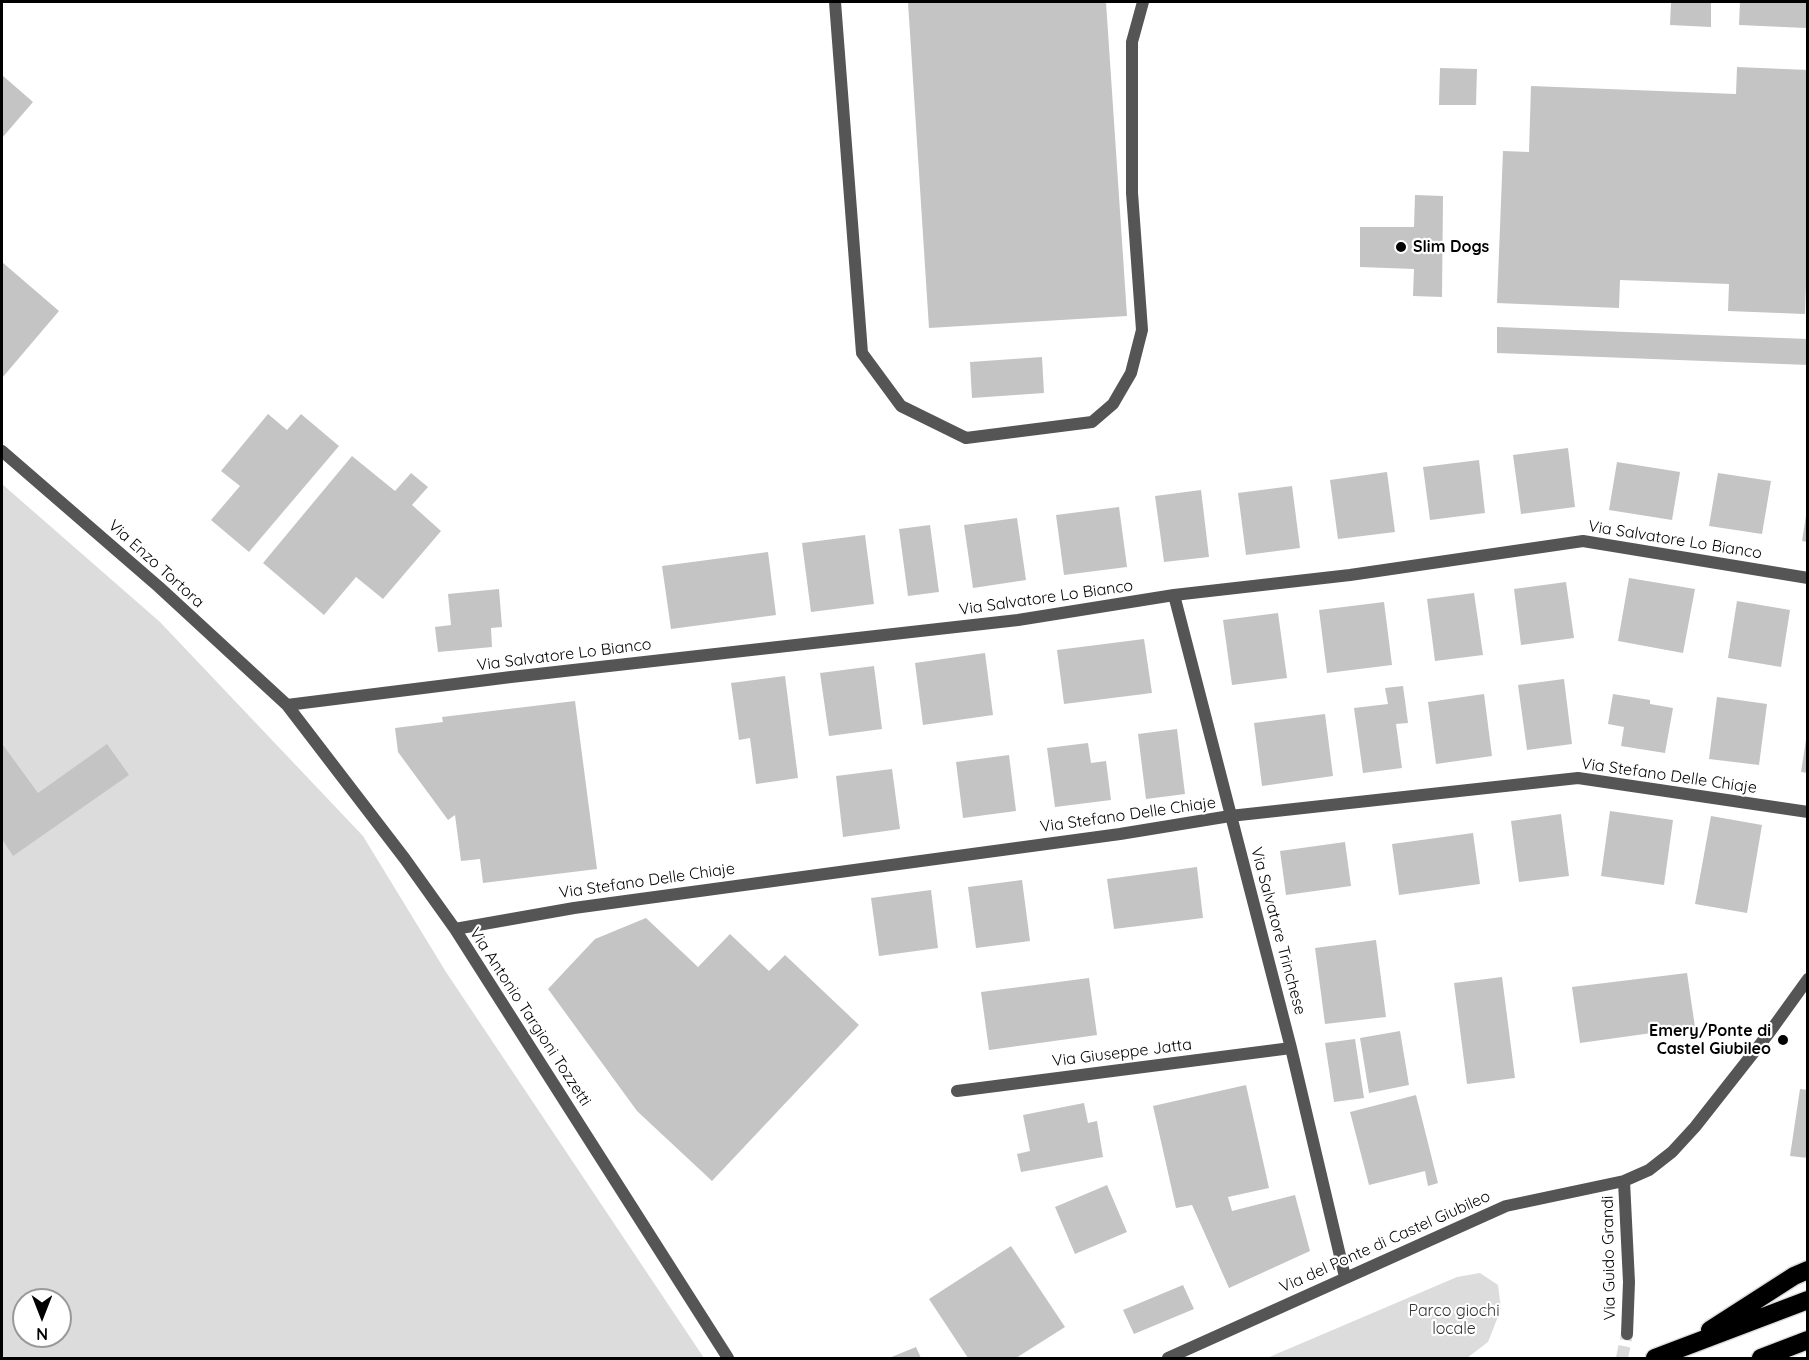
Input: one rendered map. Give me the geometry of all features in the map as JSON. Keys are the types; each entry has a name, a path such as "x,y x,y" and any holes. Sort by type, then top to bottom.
{"highway":[{"path":"1678,1350 1794,1276 1808,1270"},
{"path":"1655,1359 1808,1300"},
{"path":"1761,1359 1808,1340"}],"street":[{"path":"835,2 862,352 902,406 966,438 1092,422 1113,404 1131,373 1142,330 1132,193 1132,42 1143,2"},
{"name":"Via Enzo Tortora","path":"2,451 159,587 287,705"},
{"name":"Via Salvatore Lo Bianco","path":"287,705 511,677 1018,620 1174,595 1350,575 1583,541 1808,578"},
{"name":"Via Salvatore Trinchese","path":"1174,595 1291,1048 1345,1277"},
{"name":"Via Antonio Targioni Tozzetti","path":"287,705 405,859 455,929 728,1359"},
{"name":"Via Stefano Delle Chiaje","path":"455,929 574,908 1120,834 1230,816 1578,778 1808,812"},
{"name":"Via del Ponte di Castel Giubileo","path":"1168,1359 1506,1206 1624,1181 1656,1166 1695,1126 1769,1033 1808,979"},
{"name":"Via Giuseppe Jatta","path":"957,1091 1291,1048"},
{"name":"Via Guido Grandi","path":"1624,1181 1629,1265 1627,1334"}],"green space":[{"path":"2,484 160,622 363,836 446,972 704,1358 2,1358"},
{"name":"Parco giochi locale","path":"1480,1273 1498,1285 1501,1309 1488,1342 1467,1358 1267,1358 1457,1277"}],"building":[{"path":"908,2 1106,2 1127,316 929,328"},
{"path":"1671,2 1711,2 1711,27 1670,25"},
{"path":"1740,2 1807,2 1806,28 1739,25"},
{"path":"1737,67 1808,70 1808,284 1806,284 1805,314 1728,311 1729,284 1620,280 1619,308 1497,303 1503,151 1529,152 1531,86 1736,94"},
{"path":"1440,68 1477,69 1476,105 1439,105"},
{"path":"2,75 33,102 2,138"},
{"name":"Slim Dogs","path":"1415,195 1443,196 1442,297 1413,296 1414,269 1360,267 1360,227 1414,227"},
{"path":"2,262 59,311 2,378"},
{"path":"1497,327 1808,339 1808,365 1497,353"},
{"path":"1042,357 1044,393 972,398 970,362"},
{"path":"268,414 287,430 301,414 339,446 249,552 211,520 240,486 221,471"},
{"path":"1568,448 1575,507 1521,514 1513,455"},
{"path":"352,456 395,491 411,473 428,487 412,505 441,531 383,599 356,577 324,615 263,563"},
{"path":"1479,460 1485,513 1430,520 1423,467"},
{"path":"1617,462 1680,472 1672,520 1609,510"},
{"path":"1387,472 1395,532 1338,539 1330,480"},
{"path":"1718,473 1771,481 1762,534 1709,526"},
{"path":"1292,486 1300,548 1246,555 1238,493"},
{"path":"1201,490 1209,557 1164,562 1155,496"},
{"path":"1119,507 1127,567 1064,575 1056,515"},
{"path":"1806,516 1808,516 1808,542 1802,541"},
{"path":"1017,518 1026,580 973,588 964,525"},
{"path":"930,525 939,592 908,596 899,529"},
{"path":"865,535 874,604 811,612 802,543"},
{"path":"768,552 776,615 671,629 662,566"},
{"path":"1629,578 1695,589 1683,653 1618,641"},
{"path":"1566,582 1574,638 1521,645 1514,589"},
{"path":"499,589 502,627 491,628 492,647 438,652 435,627 451,625 448,594"},
{"path":"1474,593 1483,655 1435,661 1427,599"},
{"path":"1737,601 1790,610 1781,667 1728,658"},
{"path":"1384,602 1392,665 1327,673 1319,610"},
{"path":"1278,613 1287,678 1232,685 1223,620"},
{"path":"1144,639 1152,693 1064,704 1057,650"},
{"path":"985,653 993,715 923,725 915,663"},
{"path":"874,666 882,729 829,736 820,673"},
{"path":"785,676 798,778 756,784 750,738 739,740 731,683"},
{"path":"1564,679 1572,744 1527,750 1518,685"},
{"path":"1403,686 1408,723 1396,724 1402,768 1363,773 1354,708 1388,704 1385,688"},
{"path":"1484,694 1492,756 1436,764 1428,702"},
{"path":"1613,694 1650,700 1650,704 1673,708 1665,753 1621,746 1624,727 1608,724"},
{"path":"1717,697 1767,704 1759,765 1709,759"},
{"path":"575,701 597,869 483,883 480,859 461,861 455,815 448,820 398,752 395,728 443,722 442,717"},
{"path":"1325,714 1333,776 1262,786 1254,723"},
{"path":"1177,729 1185,794 1146,799 1138,734"},
{"path":"1806,740 1808,740 1808,773 1801,772"},
{"path":"1088,743 1091,763 1106,761 1111,800 1055,807 1047,748"},
{"path":"107,744 129,775 13,856 2,839 2,746 38,793"},
{"path":"1009,755 1016,811 963,818 956,762"},
{"path":"892,769 900,829 843,837 836,776"},
{"path":"1610,811 1673,820 1664,885 1601,876"},
{"path":"1561,814 1569,876 1519,882 1511,821"},
{"path":"1711,816 1762,825 1747,913 1695,904"},
{"path":"1473,833 1480,884 1399,895 1392,844"},
{"path":"1345,842 1351,886 1286,895 1280,851"},
{"path":"1197,867 1203,918 1114,929 1107,879"},
{"path":"1022,880 1030,941 976,948 968,887"},
{"path":"931,890 938,948 879,956 871,898"},
{"path":"646,918 698,967 730,934 769,971 785,955 859,1025 712,1181 637,1111 548,989 595,939"},
{"path":"1376,940 1386,1017 1325,1024 1315,948"},
{"path":"1687,973 1695,1027 1580,1043 1572,987"},
{"path":"1502,977 1515,1078 1467,1084 1454,983"},
{"path":"1089,978 1097,1035 989,1050 981,992"},
{"path":"1400,1031 1409,1085 1369,1093 1360,1038"},
{"path":"1355,1039 1364,1098 1334,1102 1325,1043"},
{"path":"1246,1085 1269,1188 1228,1197 1232,1211 1295,1195 1310,1251 1229,1288 1192,1205 1176,1208 1153,1106"},
{"path":"1800,1089 1808,1090 1808,1158 1790,1156"},
{"path":"1416,1095 1438,1183 1428,1186 1425,1171 1369,1185 1350,1112"},
{"path":"1084,1103 1088,1123 1097,1121 1103,1157 1021,1172 1017,1154 1030,1151 1023,1115"},
{"path":"1107,1185 1127,1232 1075,1254 1055,1207"},
{"path":"1011,1246 1065,1327 1016,1358 968,1358 929,1299"},
{"path":"1183,1285 1194,1309 1134,1334 1123,1310"},
{"path":"916,1347 921,1358 889,1358"}],"tunnel":[{"path":"1622,1358 1627,1334"}],"place":[{"name":"Slim Dogs","path":"1401,247"},
{"name":"Emery/Ponte di Castel Giubileo","path":"1783,1040"}]}
